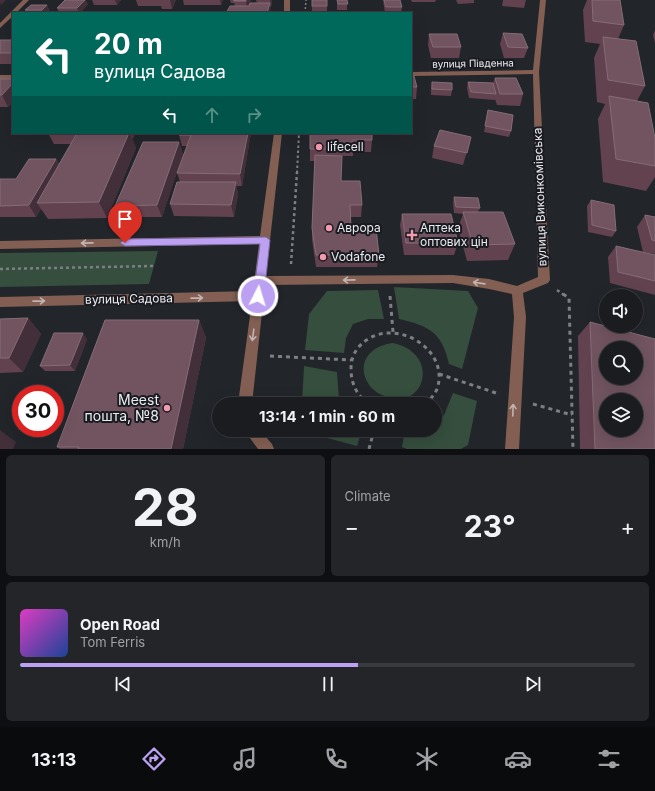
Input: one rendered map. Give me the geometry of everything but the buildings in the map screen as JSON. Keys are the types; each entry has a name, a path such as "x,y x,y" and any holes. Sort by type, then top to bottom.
{"street":[{"path":"14,12 26,0"},
{"path":"287,0 287,12"},
{"name":"вулиця Виконкомівська","path":"517,291 544,280 536,72 542,0"},
{"path":"0,26 12,14"},
{"name":"вулиця Південна","path":"412,74 536,72"},
{"path":"0,77 12,77"},
{"path":"246,397 278,134"},
{"path":"0,245 266,240"},
{"path":"260,281 453,279 489,284 517,291 520,317 513,399 512,449"},
{"name":"вулиця Садова","path":"0,302 258,296"},
{"path":"257,437 267,449"}],"path":[{"path":"305,12 306,0"},
{"path":"290,281 299,134"},
{"path":"0,269 153,266"},
{"path":"389,280 393,332"},
{"path":"544,280 569,298 573,449"},
{"path":"362,397 355,389 350,375 351,360 357,348 367,339 380,333 393,332 406,334 418,340 429,349 436,361 439,374 438,388 433,397"},
{"path":"250,355 351,360"},
{"path":"439,374 513,399 572,415"},
{"path":"369,449 372,437"}],"green space":[{"path":"158,251 149,284 0,287 0,253"},
{"path":"394,287 468,291 478,308 462,369 449,364 443,345 433,332 427,328 399,319"},
{"path":"378,290 384,319 368,319 353,324 346,338 344,353 305,350 309,314 327,291"},
{"path":"393,343 409,349 418,359 423,370 422,381 417,390 408,397 390,397 379,394 366,380 364,364 366,358 375,349 386,344"},
{"path":"304,366 337,372 339,397 302,397"},
{"path":"453,393 477,401 468,445 461,449 407,449 402,447 404,437 442,437 442,417"},
{"path":"324,437 360,437 357,446"}],"place":[{"name":"lifecell","path":"319,147"},
{"name":"Аврора","path":"329,228"},
{"name":"Аптека оптових цін","path":"412,235"},
{"name":"Vodafone","path":"323,257"},
{"name":"Meest пошта, №8","path":"167,408"}],"route":[{"path":"125,243 266,240 258,296"}]}
